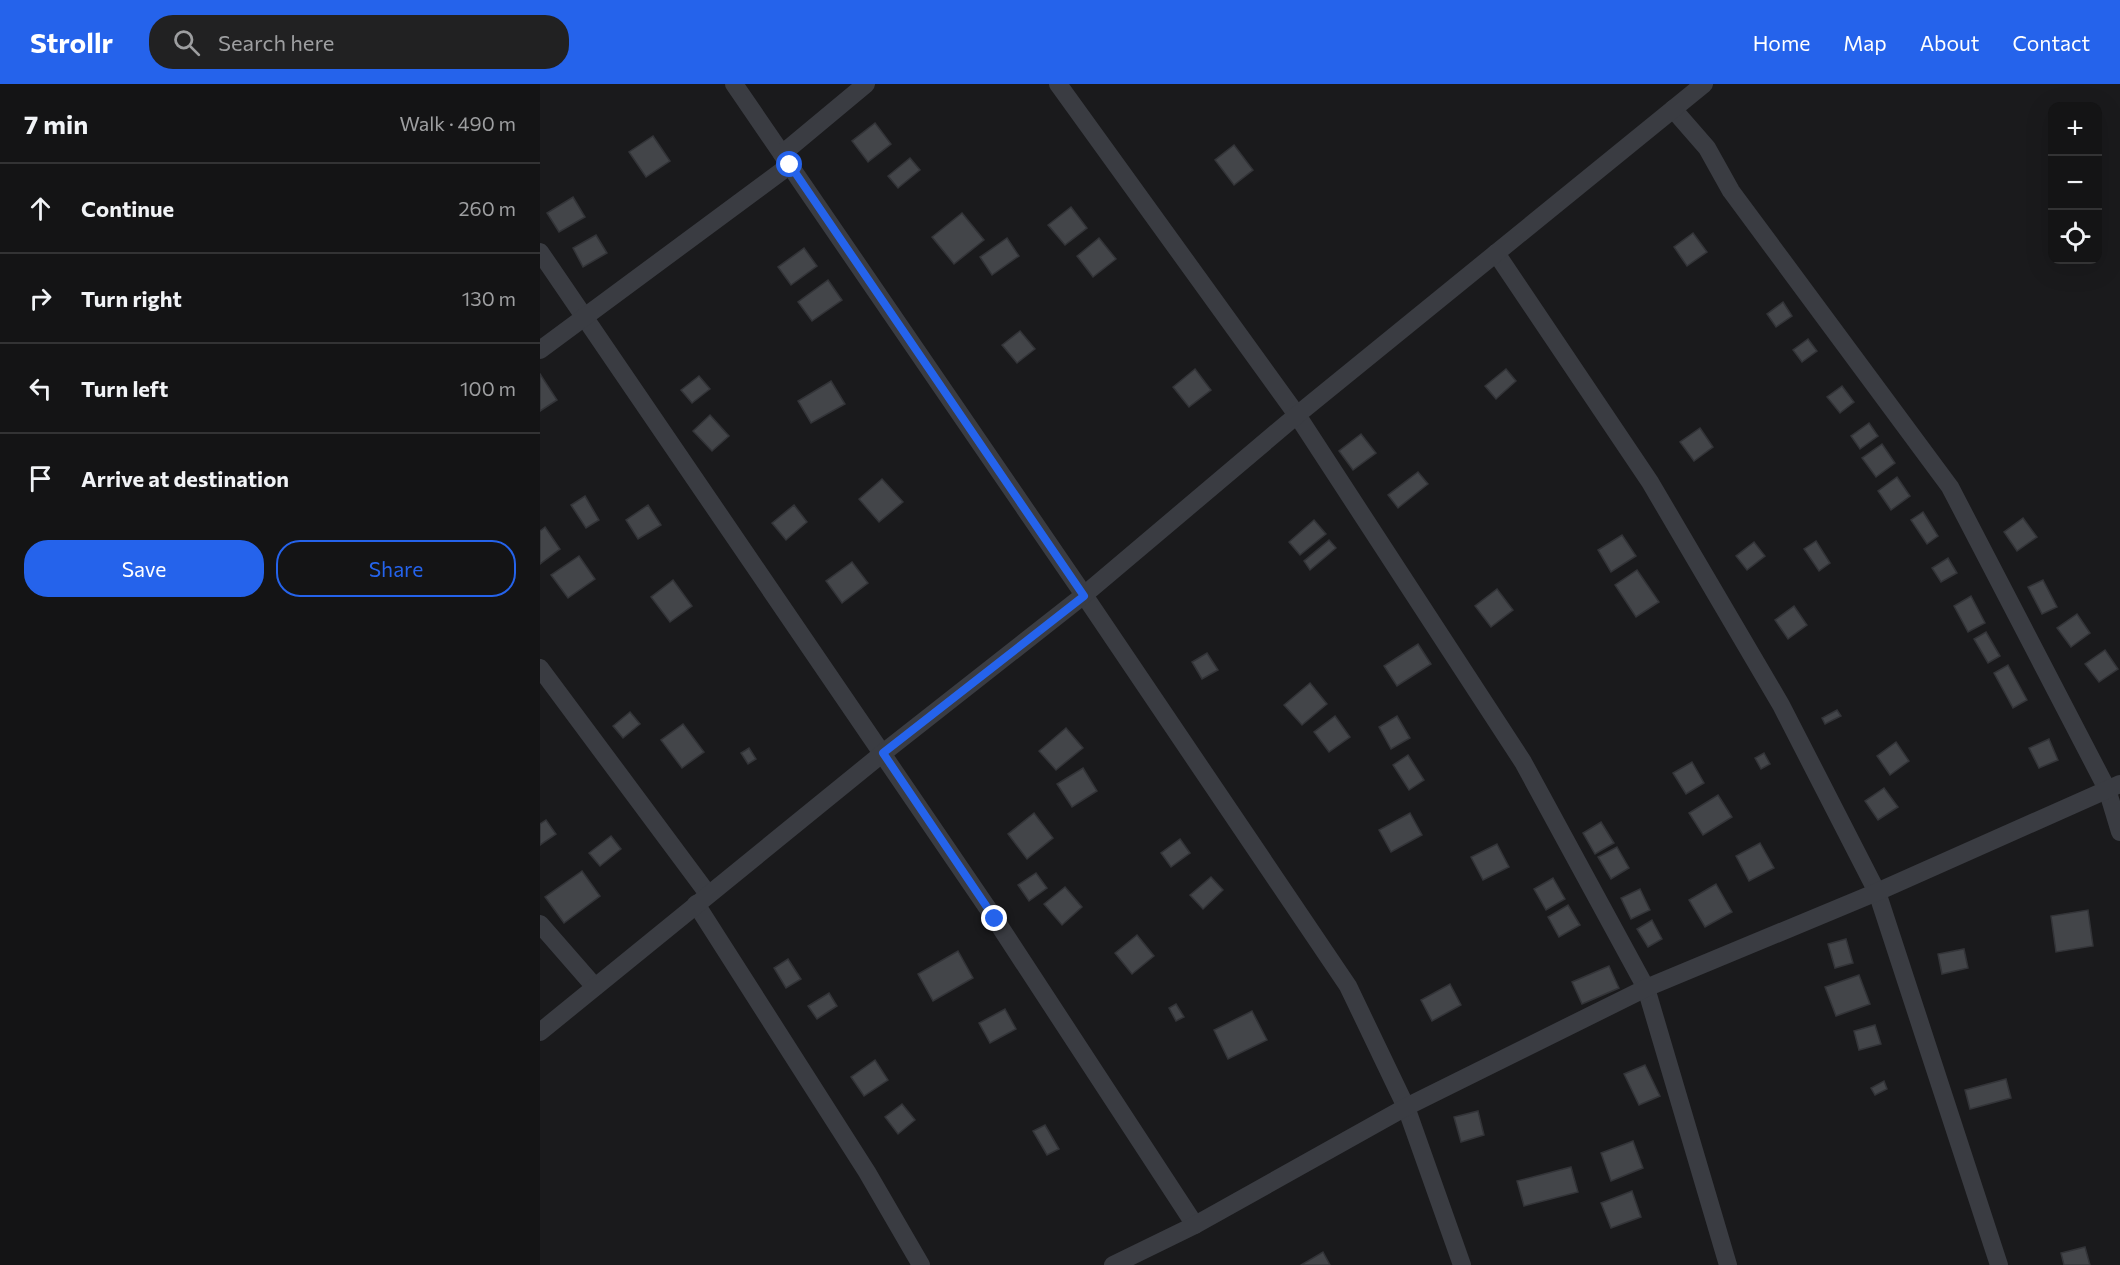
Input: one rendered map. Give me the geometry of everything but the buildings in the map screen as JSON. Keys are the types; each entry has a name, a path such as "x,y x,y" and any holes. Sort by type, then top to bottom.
{"street":[{"path":"734,84 1348,986 1406,1107 1462,1265"},
{"path":"540,350 548,337 585,316 786,159 866,84"},
{"path":"1058,84 1297,415 1523,762 1646,988 1728,1265"},
{"path":"540,1032 883,753 1084,596 1297,415 1704,84"},
{"path":"1673,109 1707,148 1731,191 1950,487 2114,786 2120,832"},
{"path":"540,252 1002,929 1195,1225"},
{"path":"1496,253 1650,482 1781,705 1877,892 1999,1265"},
{"path":"540,668 702,899 921,1265"},
{"path":"1113,1265 1195,1225 1406,1107 1646,988 1877,892 2114,786"},
{"path":"540,924 595,987"}],"route":[{"path":"790,165 1084,596 883,753 995,919"}]}
